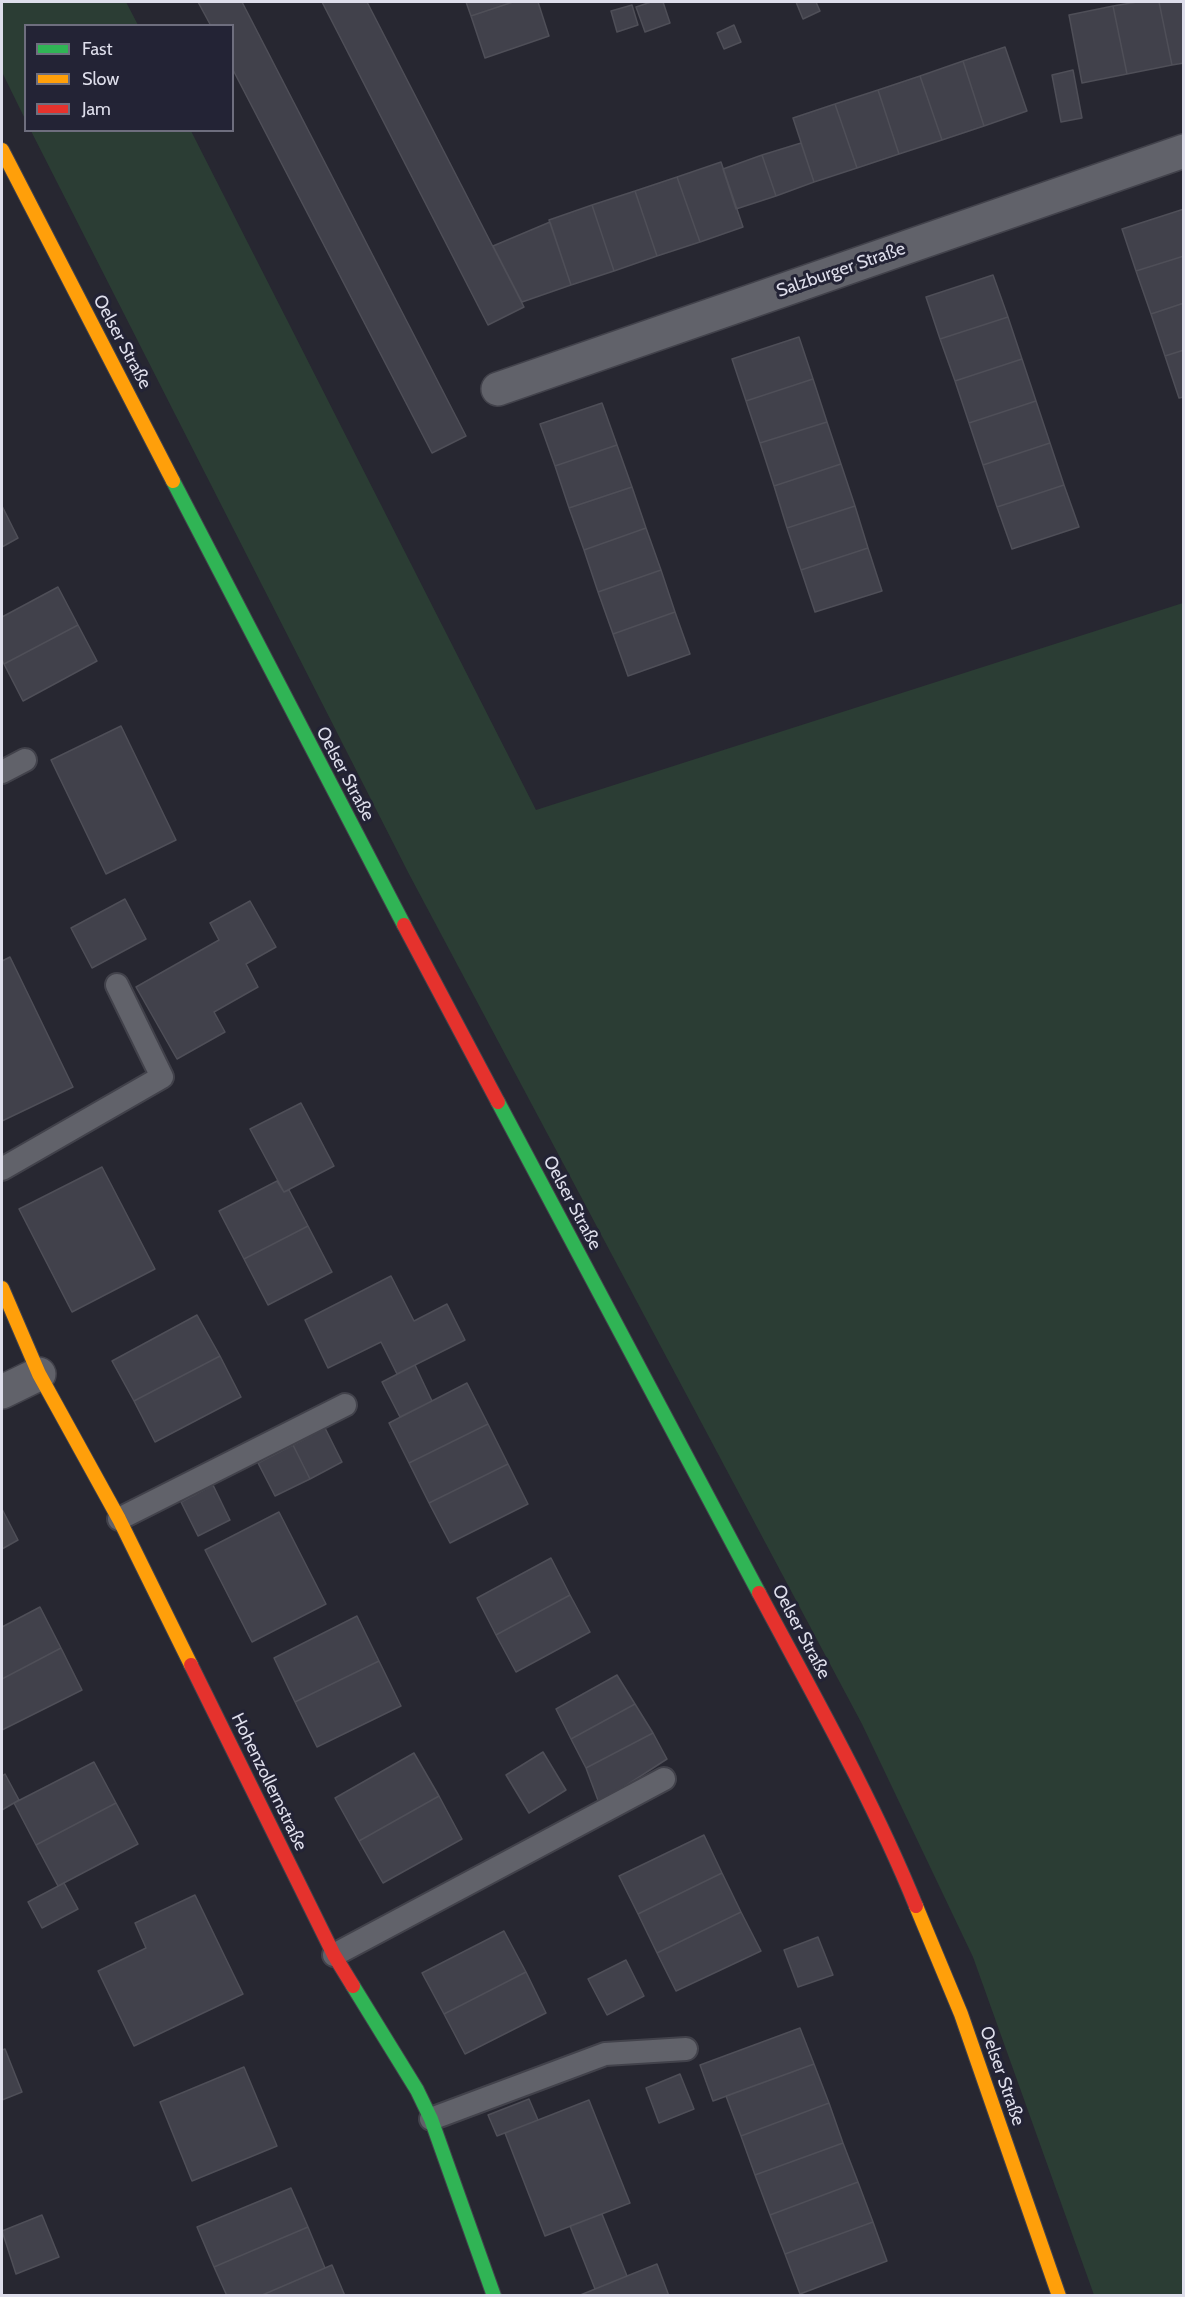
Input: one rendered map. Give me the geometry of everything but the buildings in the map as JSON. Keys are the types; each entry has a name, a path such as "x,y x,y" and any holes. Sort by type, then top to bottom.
{"main road":[{"name":"Oelser Straße","path":"2,150 371,862 862,1787 899,1864 961,2014 1059,2295"},
{"name":"Hohenzollernstraße","path":"2,1288 39,1374 119,1519 334,1954 417,2090 431,2119 494,2295"}],"street":[{"name":"Salzburger Straße","path":"498,389 1184,151"},
{"path":"2,1392 39,1374"}],"lane":[{"path":"2,772 26,760"},
{"path":"2,1169 162,1077 117,985"},
{"path":"119,1519 345,1405"},
{"path":"334,1954 663,1779"},
{"path":"431,2119 605,2054 686,2049"}],"green space":[{"path":"2,2 126,2 137,24 24,24 24,117 2,72"},
{"path":"32,132 192,132 536,810 1183,603 1183,2295 1094,2295 973,1957 862,1724 409,874"}],"traffic: fast":[{"path":"173,481 404,925"},
{"path":"498,1102 759,1593"},
{"path":"353,1986 417,2090 431,2119 494,2296"}],"traffic: slow":[{"path":"2,150 173,481"},
{"path":"2,1288 39,1374 119,1519 191,1665"},
{"path":"916,1906 961,2014 1059,2296"}],"traffic: jam":[{"path":"404,925 498,1102"},
{"path":"759,1593 881,1826 916,1906"},
{"path":"191,1665 334,1955 353,1986"}]}
